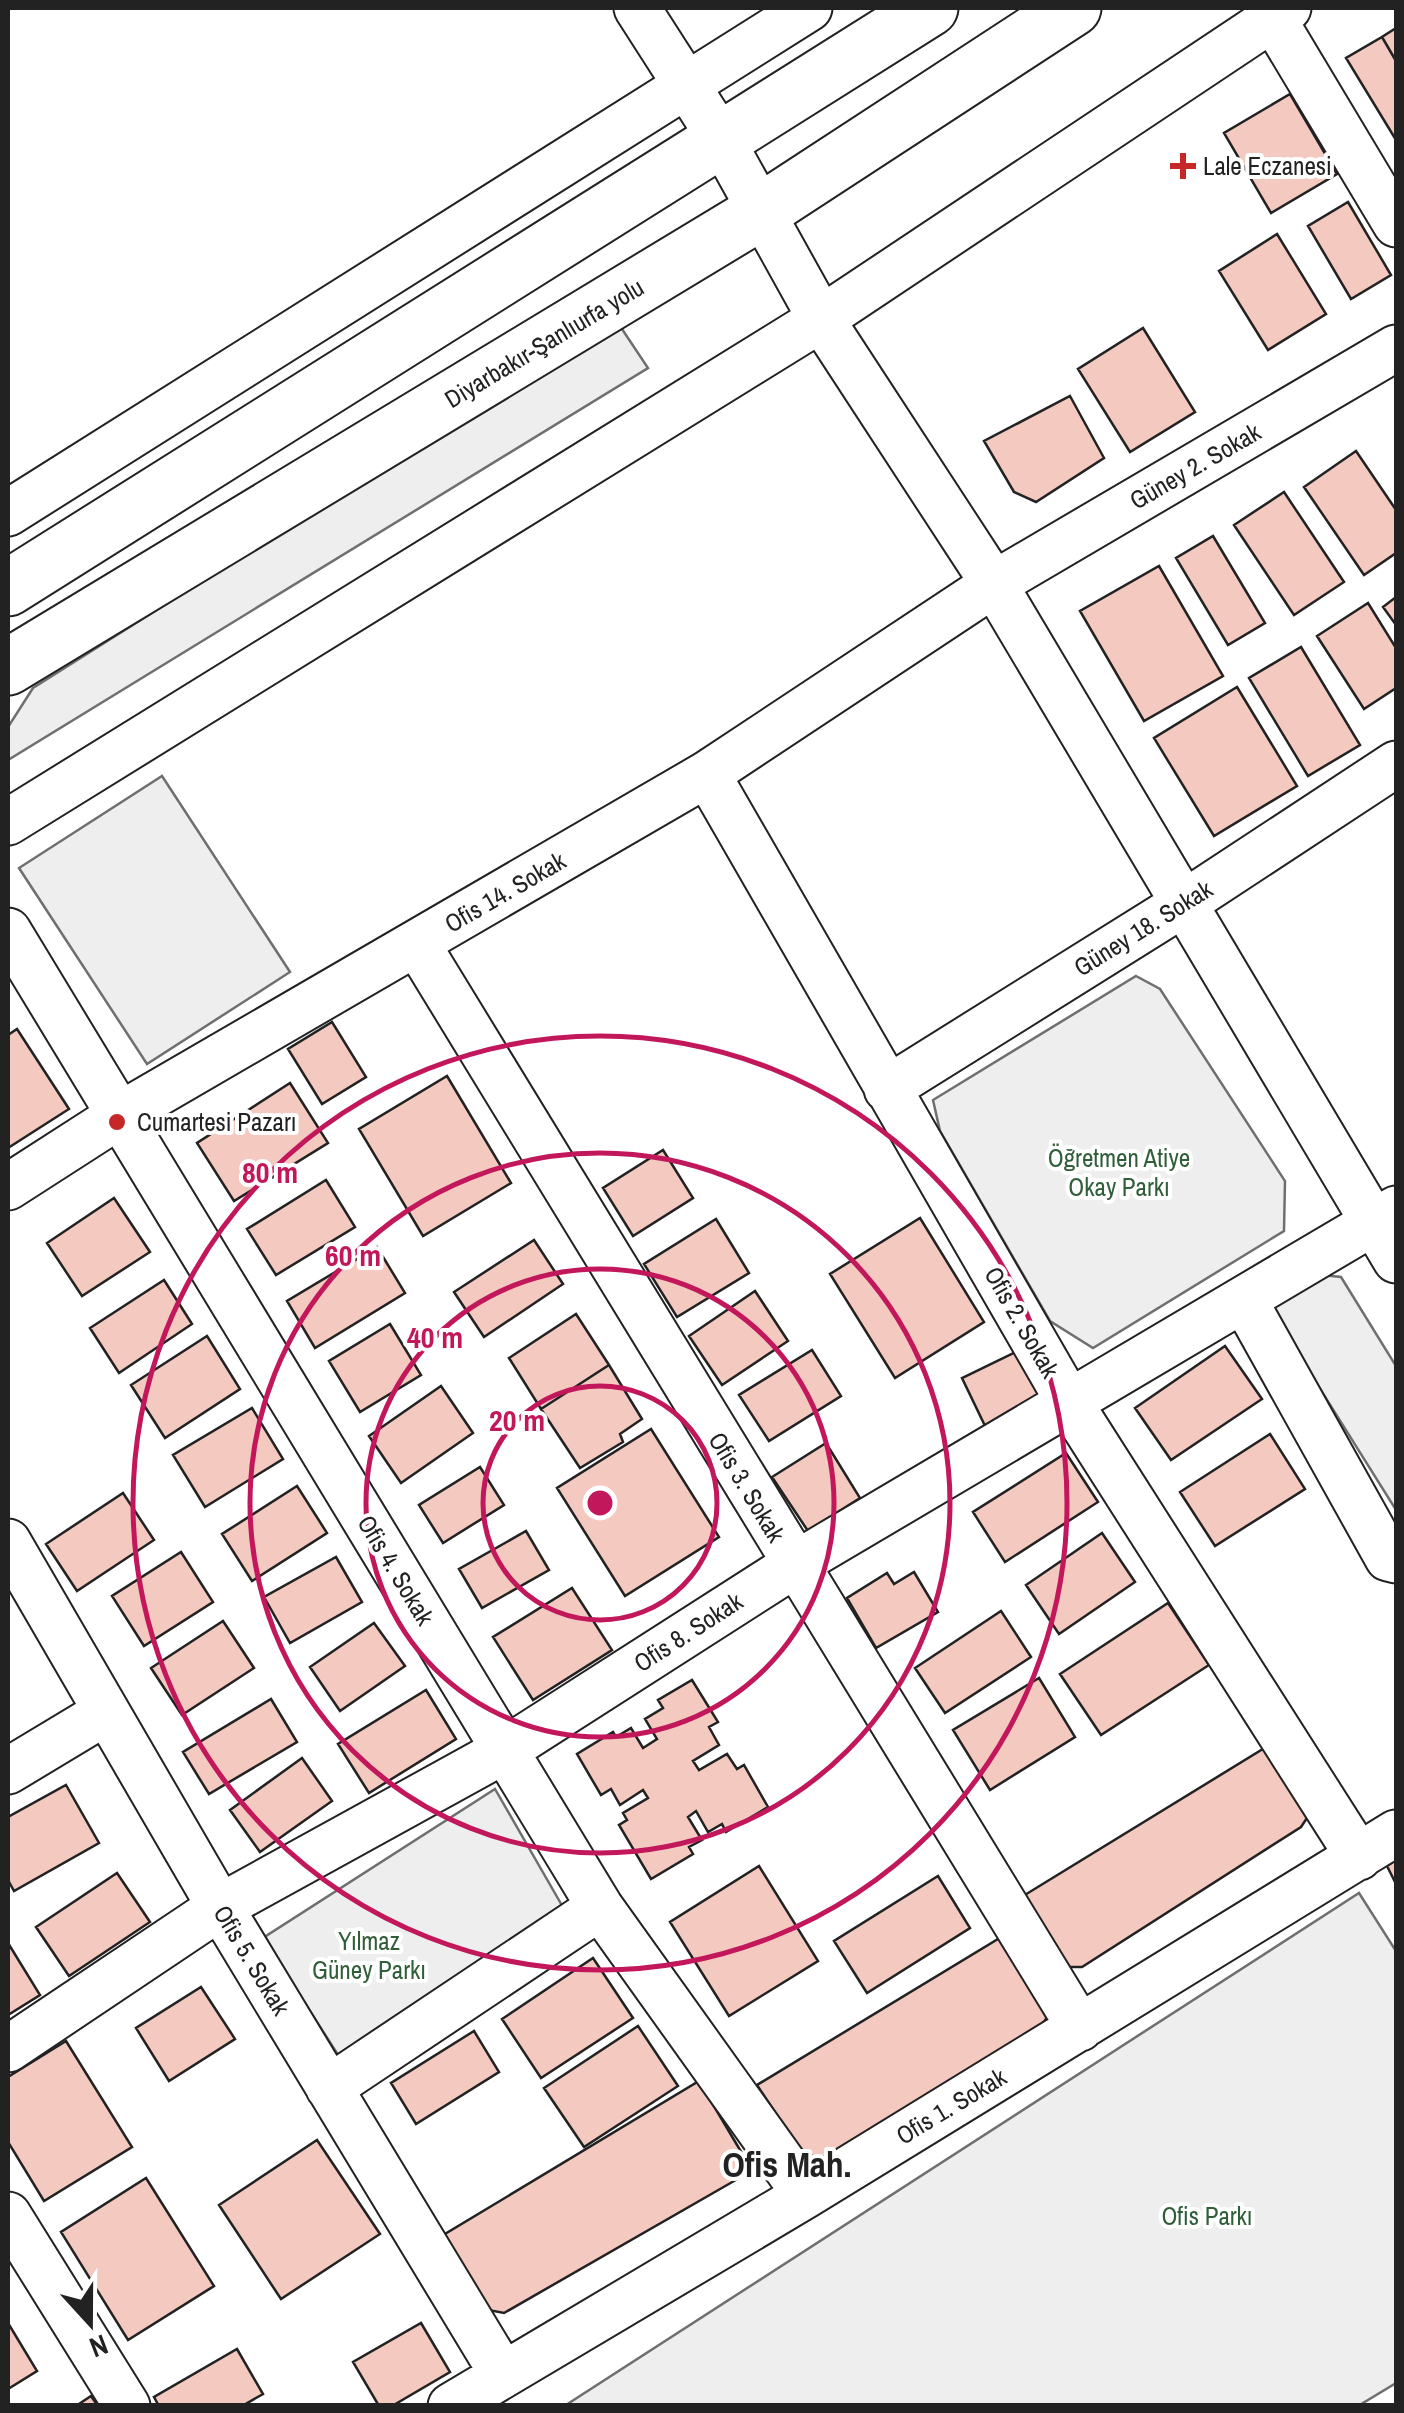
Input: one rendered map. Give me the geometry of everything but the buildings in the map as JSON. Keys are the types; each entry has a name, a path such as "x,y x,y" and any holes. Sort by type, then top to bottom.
{"highway":[{"path":"8,588 930,8"},
{"name":"Diyarbakır-Şanlıurfa yolu","path":"10,668 762,211 1073,8"}],"street":[{"path":"638,8 722,139 821,319 994,584 1183,904 1389,1231"},
{"path":"8,512 810,8"},
{"path":"8,822 821,319 1280,12 1396,224"},
{"name":"Güney 2. Sokak","path":"994,584 1396,348"},
{"name":"Ofis 14. Sokak","path":"8,1187 120,1115 707,774 994,584"},
{"name":"Güney 18. Sokak","path":"887,1089 1183,904 1396,764"},
{"name":"Ofis 2. Sokak","path":"707,774 1069,1402 1359,1857"},
{"name":"Ofis 4. Sokak","path":"8,931 600,1906 806,2195"},
{"name":"Ofis 3. Sokak","path":"417,944 1080,2028"},
{"name":"Ofis 8. Sokak","path":"8,2049 220,1907 504,1750 794,1565 1069,1402 1244,1300 1389,1231"},
{"path":"1244,1300 1388,1558 1396,1560"},
{"name":"Ofis 5. Sokak","path":"8,1542 220,1907 502,2373"},
{"path":"8,1771 106,1712"},
{"name":"Ofis 1. Sokak","path":"451,2406 806,2195 1396,1833"},
{"path":"329,2088 600,1906"},
{"path":"8,2215 127,2406"}],"green space":[{"path":"616,320 648,368 8,760 8,727 33,688"},
{"path":"162,776 290,972 147,1064 19,868"},
{"name":"Öğretmen Atiye Okay Parkı","path":"1136,976 1160,989 1285,1181 1284,1231 1093,1348 1050,1321 940,1131 933,1100"},
{"path":"1322,1275 1341,1277 1396,1366 1396,1510 1280,1325 1274,1306"},
{"name":"Yılmaz Güney Parkı","path":"495,1789 564,1909 342,2061 263,1938"},
{"name":"Ofis Parkı","path":"1359,1893 1396,1951 1396,2383 1358,2406 566,2405"}],"place":[{"name":"Lale Eczanesi","path":"1183,166"},
{"name":"Cumartesi Pazarı","path":"117,1122"}],"district":[{"name":"Ofis Mah.","path":"787,2165"}]}
